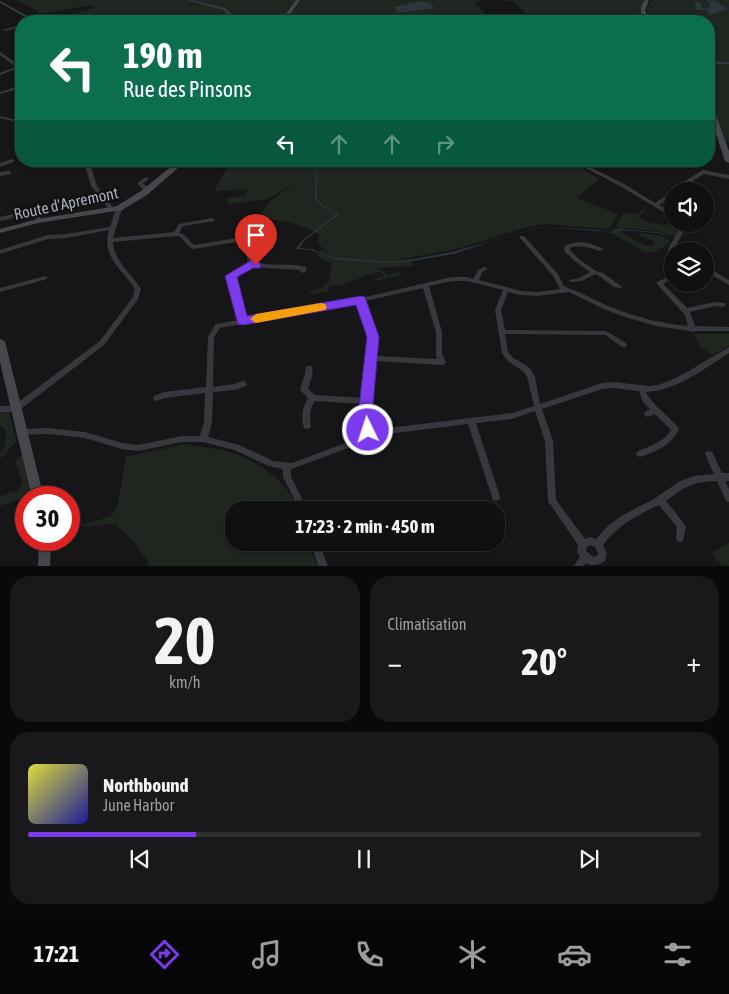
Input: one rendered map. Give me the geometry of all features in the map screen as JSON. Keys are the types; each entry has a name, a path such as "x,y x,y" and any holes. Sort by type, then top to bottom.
{"street":[{"path":"188,0 224,9 230,15"},
{"path":"287,15 298,0"},
{"path":"644,15 642,12 647,0"},
{"path":"0,2 23,15"},
{"path":"4,30 15,27"},
{"path":"1,55 15,64"},
{"path":"715,63 729,63"},
{"path":"0,74 15,69"},
{"path":"0,93 15,89"},
{"path":"0,117 15,121"},
{"path":"715,119 727,149 729,161"},
{"path":"0,165 12,161"},
{"path":"0,409 15,408 97,348 115,327 136,297 138,289 115,262 110,240 116,209 94,186 88,167"},
{"name":"Route d'Apremont","path":"0,231 38,221 116,209 148,190 175,167"},
{"path":"586,167 664,210"},
{"path":"687,182 703,172 729,177"},
{"path":"0,174 9,173"},
{"path":"146,179 140,183 148,190"},
{"path":"655,205 664,199"},
{"path":"0,219 36,211 38,221"},
{"path":"176,234 181,225 212,220"},
{"path":"0,252 48,237 113,228"},
{"path":"110,240 176,234 181,235 193,247 243,240 248,245 252,264"},
{"path":"522,237 556,275 569,286 583,296 605,307 630,317 693,330 729,329"},
{"path":"600,249 573,244 566,248 576,260 619,287"},
{"path":"243,321 230,279 233,273 252,264 267,267 304,268 303,271"},
{"path":"476,282 480,271 485,269"},
{"path":"203,439 208,422 212,332 218,326 361,300 457,278 506,290 537,294 569,286 594,272"},
{"path":"714,274 729,284"},
{"path":"0,290 45,278"},
{"path":"664,281 659,283 664,289"},
{"path":"371,358 442,362 439,354 439,332 425,285"},
{"path":"506,290 498,310 507,356 530,373 538,408 550,446 552,501 583,544 581,552 591,561 600,564 603,553 598,544 590,541 583,544"},
{"path":"667,292 691,319 693,330"},
{"path":"361,300 373,337 365,416 371,436"},
{"path":"685,312 715,304 723,305"},
{"path":"502,332 606,333 624,345"},
{"path":"0,342 35,486"},
{"path":"21,432 48,431 86,435 122,446 138,448 182,438 203,439 224,443 272,464 287,467 298,465 371,436 400,429 512,416 602,386 618,384 654,388 669,383 729,350"},
{"path":"308,368 309,374 304,390 313,398"},
{"path":"157,398 164,395 236,387 243,384"},
{"path":"640,454 661,444 674,434 675,428 642,395 641,388"},
{"path":"307,426 308,401 313,398 366,401"},
{"path":"648,414 656,409"},
{"path":"471,421 496,497"},
{"path":"709,454 729,498"},
{"path":"287,467 287,477 299,501"},
{"path":"598,544 615,524 624,517 660,500 689,482 729,476"},
{"path":"660,500 682,526 680,538"},
{"path":"44,566 45,551"},
{"path":"318,551 324,566"},
{"path":"578,566 585,557"}],"shaded area":[{"path":"14,0 485,0 474,2 486,15 69,15 94,8 91,5 42,14"},
{"path":"496,0 645,0 639,11 641,15 528,15 512,1"},
{"path":"652,0 729,0 729,142 726,142 715,114 715,15 647,15 645,12 649,12 645,10"},
{"path":"705,0 715,1 728,9 710,15 706,10 695,10 696,5 693,2 700,2 703,8 708,9 710,4"},
{"path":"421,1 427,2 435,8 399,13 394,7"},
{"path":"317,167 317,199 322,205 339,214 305,240 299,248 312,249 330,257 403,261 452,252 494,240 454,254 406,262 373,262 334,259 311,250 295,249 304,239 337,214 321,206 315,198"},
{"path":"579,167 600,179 576,198 619,214 608,229 543,224 453,250 395,260 410,259 414,266 380,268 379,270 385,271 386,275 405,271 397,276 375,281 373,280 384,276 380,272 373,273 344,284 331,285 328,289 329,292 312,294 309,291 321,288 327,283 332,263 320,258 318,255 321,250 331,255 318,244 319,234 288,222 273,219 256,219 271,200 291,186 291,183 290,186 268,199 229,204 227,198 246,195 247,189 214,191 227,168"},
{"path":"643,209 646,210 638,217 653,223 664,224 664,232 678,233 673,236 659,231 625,228 622,233 646,246 652,246 655,242 639,235 641,233 663,236 670,242 664,242 664,246 656,252 645,252 613,234 611,230 619,227 616,225 624,213 636,214"},
{"path":"544,227 599,230 606,232"},
{"path":"620,229 658,232 675,239 658,233 621,230 612,233 606,232"},
{"path":"694,334 729,334 729,346 712,355 699,346"},
{"path":"0,412 9,413 17,441 0,459 0,452 3,451 7,432 0,425"},
{"path":"185,444 219,449 251,461 280,482 288,490 294,501 225,501 225,551 310,551 318,566 147,566 149,563 134,542 116,524 80,527 111,516 117,508 126,457"},
{"path":"22,455 29,486 21,486 23,483 15,461"},
{"path":"15,492 15,501 0,506 0,496"},
{"path":"729,543 729,566 722,566 712,553"}],"slow traffic":[{"path":"256,319 321,307"}],"route":[{"path":"256,265 252,264 236,271 230,279 243,321 361,300 373,337 365,416 368,430"}]}
